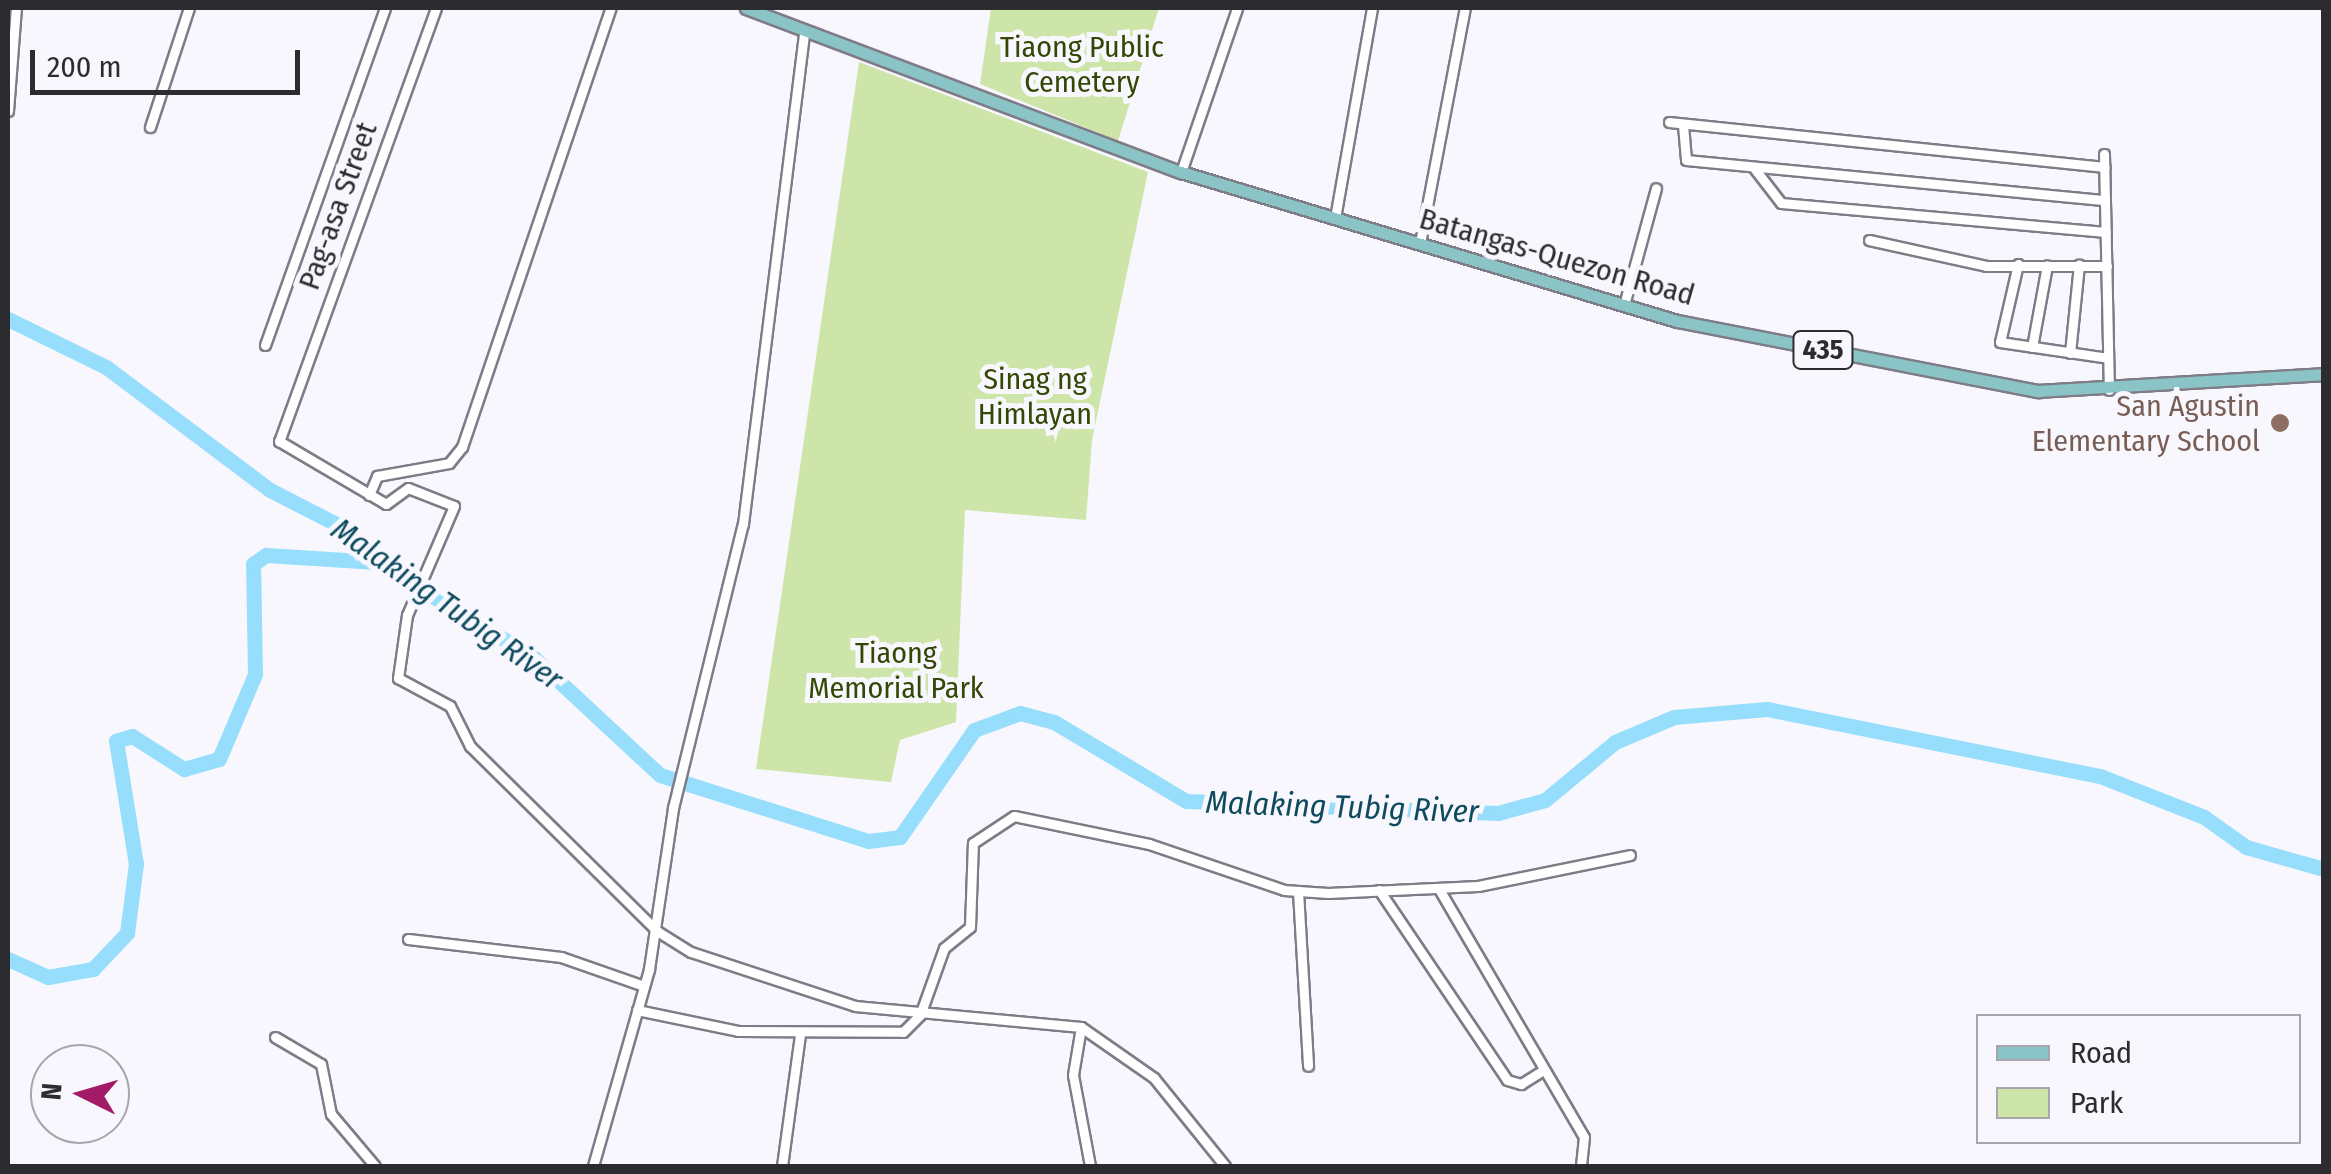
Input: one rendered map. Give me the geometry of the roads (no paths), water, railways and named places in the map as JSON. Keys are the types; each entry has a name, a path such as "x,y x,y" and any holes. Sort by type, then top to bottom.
{"main road":[{"name":"435","path":"746,8 804,31"},
{"name":"Batangas-Quezon Road","path":"804,31 1182,172 1624,305 1996,386 2109,390 2324,374"}],"street":[{"path":"8,112 16,8"},
{"path":"150,126 189,8"},
{"path":"266,345 385,8"},
{"name":"Pag-asa Street","path":"368,495 283,446 286,421 436,8"},
{"path":"611,8 462,447 449,463 377,476 368,495 392,506 408,488 454,506 407,615 398,678 450,706 470,746 656,931 757,977 920,1015 1081,1027 1154,1078 1226,1166"},
{"path":"1182,172 1237,8"},
{"path":"1335,218 1372,8"},
{"path":"1420,244 1465,8"},
{"path":"593,1166 644,986 687,742 744,524 804,31"},
{"path":"1669,122 2104,167"},
{"path":"1683,125 1682,158 2104,200"},
{"path":"2104,154 2109,390"},
{"path":"1754,168 1781,204 2106,232"},
{"path":"1624,305 1656,188"},
{"path":"1869,240 2018,264 2108,266"},
{"path":"2018,264 1998,339 2108,358"},
{"path":"2070,353 2080,264"},
{"path":"2032,347 2047,265"},
{"path":"637,1010 800,1035 903,1032 920,1015 944,948 970,927 973,843 1014,816 1298,891 1439,889 1630,855"},
{"path":"1439,889 1584,1136 1581,1166"},
{"path":"1379,890 1507,1080 1522,1084 1543,1070"},
{"path":"1298,891 1308,1066"},
{"path":"408,939 532,952 644,986"},
{"path":"1081,1027 1073,1075 1090,1166"},
{"path":"782,1166 800,1035"},
{"path":"275,1037 322,1064 331,1114 375,1166"}],"waterway":[{"name":"Malaking Tubig River","path":"8,319 106,367 270,490 340,526 377,562 534,658 660,775 868,841 900,837 974,730 1020,713 1054,722 1186,801 1498,813 1545,800 1615,742 1674,717 1767,709 2100,776 2204,817 2246,847 2324,869"},
{"path":"8,959 48,977 93,969 127,933 136,864 116,741 132,736 184,769 219,759 255,674 253,564 266,555 377,562"}],"place":[{"name":"San Agustin Elementary School","path":"2280,423"}],"park label":[{"name":"Tiaong Public Cemetery","path":"1082,64"},
{"name":"Sinag ng Himlayan","path":"1035,396"},
{"name":"Tiaong Memorial Park","path":"896,670"}]}
